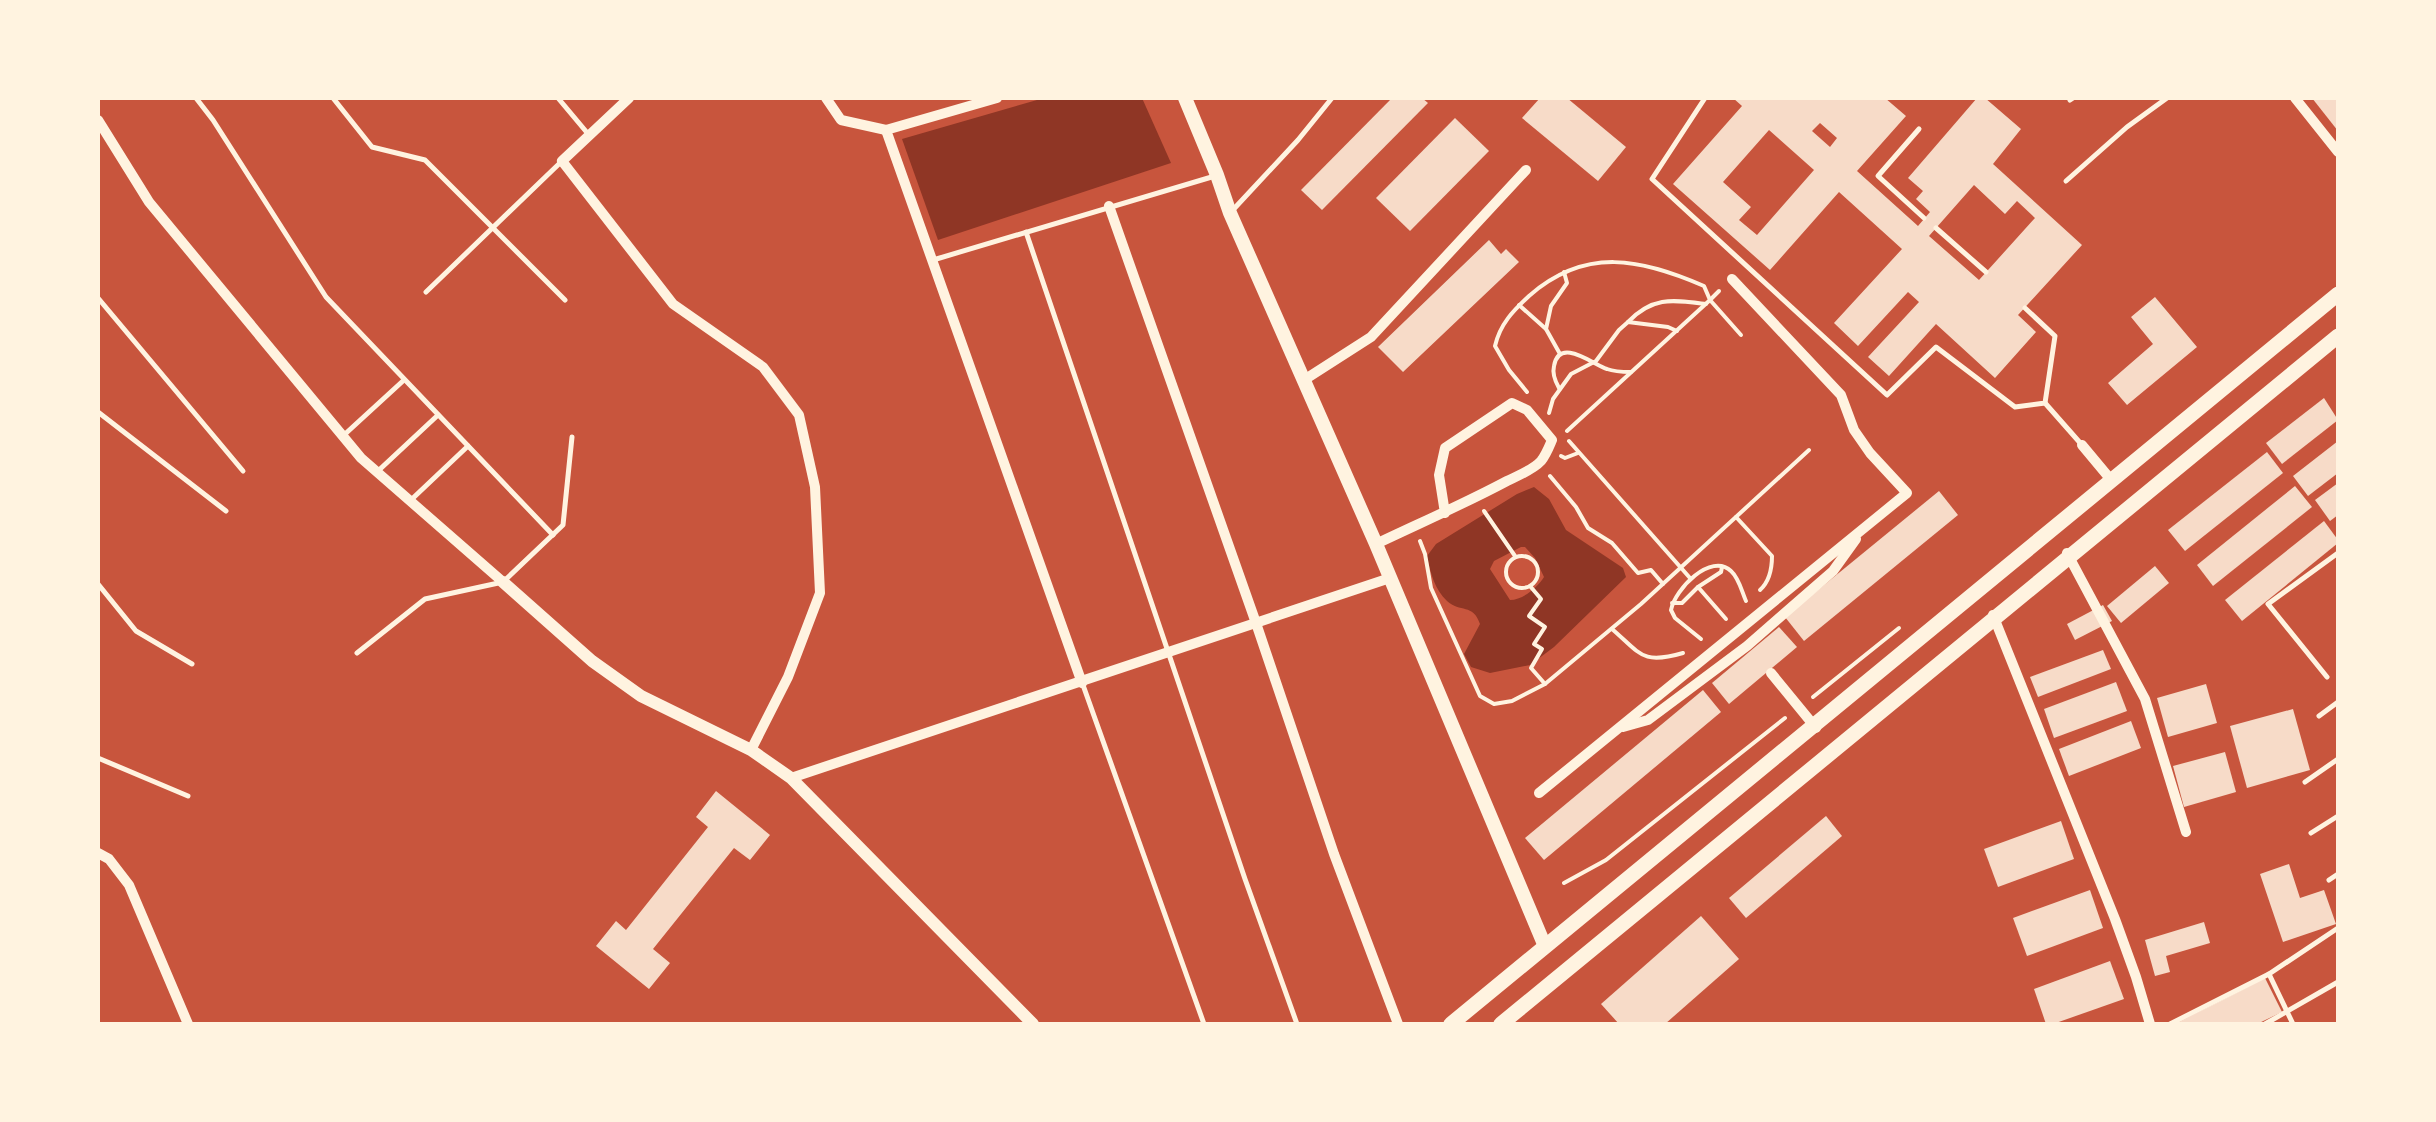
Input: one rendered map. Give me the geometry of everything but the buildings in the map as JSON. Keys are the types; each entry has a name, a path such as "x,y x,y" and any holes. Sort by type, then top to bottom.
{"main road":[{"path":"1185,98 1230,213 1376,544 1544,944"},
{"path":"1451,1024 2338,294"},
{"path":"1501,1024 2338,336"}],"street":[{"path":"629,98 562,161 673,304 763,367 799,415 815,487 820,593 788,677 751,750"},
{"path":"826,98 841,120 886,130 997,98"},
{"path":"2295,98 2338,152"},
{"path":"98,120 149,202 377,472 592,660 641,696 751,750 792,778 1034,1024"},
{"path":"886,130 1082,683"},
{"path":"1304,380 1370,337 1526,170"},
{"path":"1109,206 1334,854 1398,1024"},
{"path":"1539,793 1906,493 1854,430 1842,395 1732,279"},
{"path":"1376,544 1445,513 1539,464 1552,440 1527,410 1512,403 1445,448 1439,475 1445,513"},
{"path":"2082,444 2112,481"},
{"path":"1615,729 1648,720 1748,646 1832,570 1865,526"},
{"path":"2066,552 2144,699 2186,832"},
{"path":"792,778 1390,578"},
{"path":"1993,615 2115,919 2150,1024"},
{"path":"1771,673 1817,729"},
{"path":"98,853 130,884 188,1024"}],"lane":[{"path":"196,98 326,298 553,535"},
{"path":"333,98 372,147 425,160 565,300"},
{"path":"558,98 589,135"},
{"path":"1230,213 1332,98"},
{"path":"1705,98 1652,179 1887,395 1936,347 2015,407 2045,403"},
{"path":"2066,181 2127,126 2167,98"},
{"path":"1919,129 1878,176 1924,218"},
{"path":"426,292 562,161"},
{"path":"933,260 1218,175"},
{"path":"1936,228 1986,272"},
{"path":"1026,232 1297,1024"},
{"path":"98,298 243,471"},
{"path":"2025,308 2055,336 2045,403"},
{"path":"343,436 404,380"},
{"path":"2045,403 2082,444"},
{"path":"98,412 226,510"},
{"path":"377,472 438,415"},
{"path":"357,653 425,598 503,582 563,525 572,437"},
{"path":"410,500 468,446"},
{"path":"2327,677 2268,604 2338,552"},
{"path":"98,584 136,631 192,664"},
{"path":"1082,683 1204,1024"},
{"path":"2320,716 2338,702"},
{"path":"98,758 188,796"},
{"path":"2305,782 2338,760"},
{"path":"2311,834 2338,816"},
{"path":"2329,880 2338,874"},
{"path":"2170,1024 2269,974 2338,928"},
{"path":"2269,974 2293,1024"},
{"path":"2265,1024 2338,982"}],"path":[{"path":"1708,302 1656,302 1641,308 1593,362 1571,374 1559,388 1548,416 1509,370 1495,346 1498,330 1541,286 1564,272 1600,261 1646,265 1704,286 1708,302 1741,335"},
{"path":"1546,329 1551,306 1568,283 1564,272"},
{"path":"1690,578 1564,434 1708,302"},
{"path":"1519,305 1546,329 1560,354"},
{"path":"1628,322 1677,331"},
{"path":"1559,388 1553,367 1560,354 1575,353 1602,368 1631,372"},
{"path":"1415,527 1431,588 1480,696 1494,704 1512,701 1545,684 1612,629 1809,450"},
{"path":"1565,458 1578,453"},
{"path":"1539,464 1566,494 1588,528 1612,543 1638,573 1651,570 1664,584"},
{"path":"1481,506 1515,556"},
{"path":"1736,517 1772,556 1772,569 1765,585"},
{"path":"1515,556 1531,558 1538,567 1538,578 1531,587 1520,589 1507,580 1508,564 1515,556"},
{"path":"1701,639 1672,610 1672,603 1690,578 1715,566 1728,568 1746,602"},
{"path":"1672,603 1682,603 1721,572 1722,567"},
{"path":"1531,587 1541,600 1530,616 1546,627 1534,644 1542,649 1531,668 1545,684"},
{"path":"1698,587 1735,631"},
{"path":"1564,883 1606,860 1906,623"},
{"path":"1612,629 1644,656 1660,660 1685,652"}],"shaded area":[{"path":"1044,98 1142,98 1171,163 938,240 902,139"},
{"path":"1534,487 1549,499 1566,530 1623,568 1626,577 1530,665 1490,673 1471,667 1464,654 1480,624 1477,617 1443,597 1427,556 1436,544","holes":["1525,547 1544,577 1530,592 1510,600 1490,569 1494,561"]}]}
